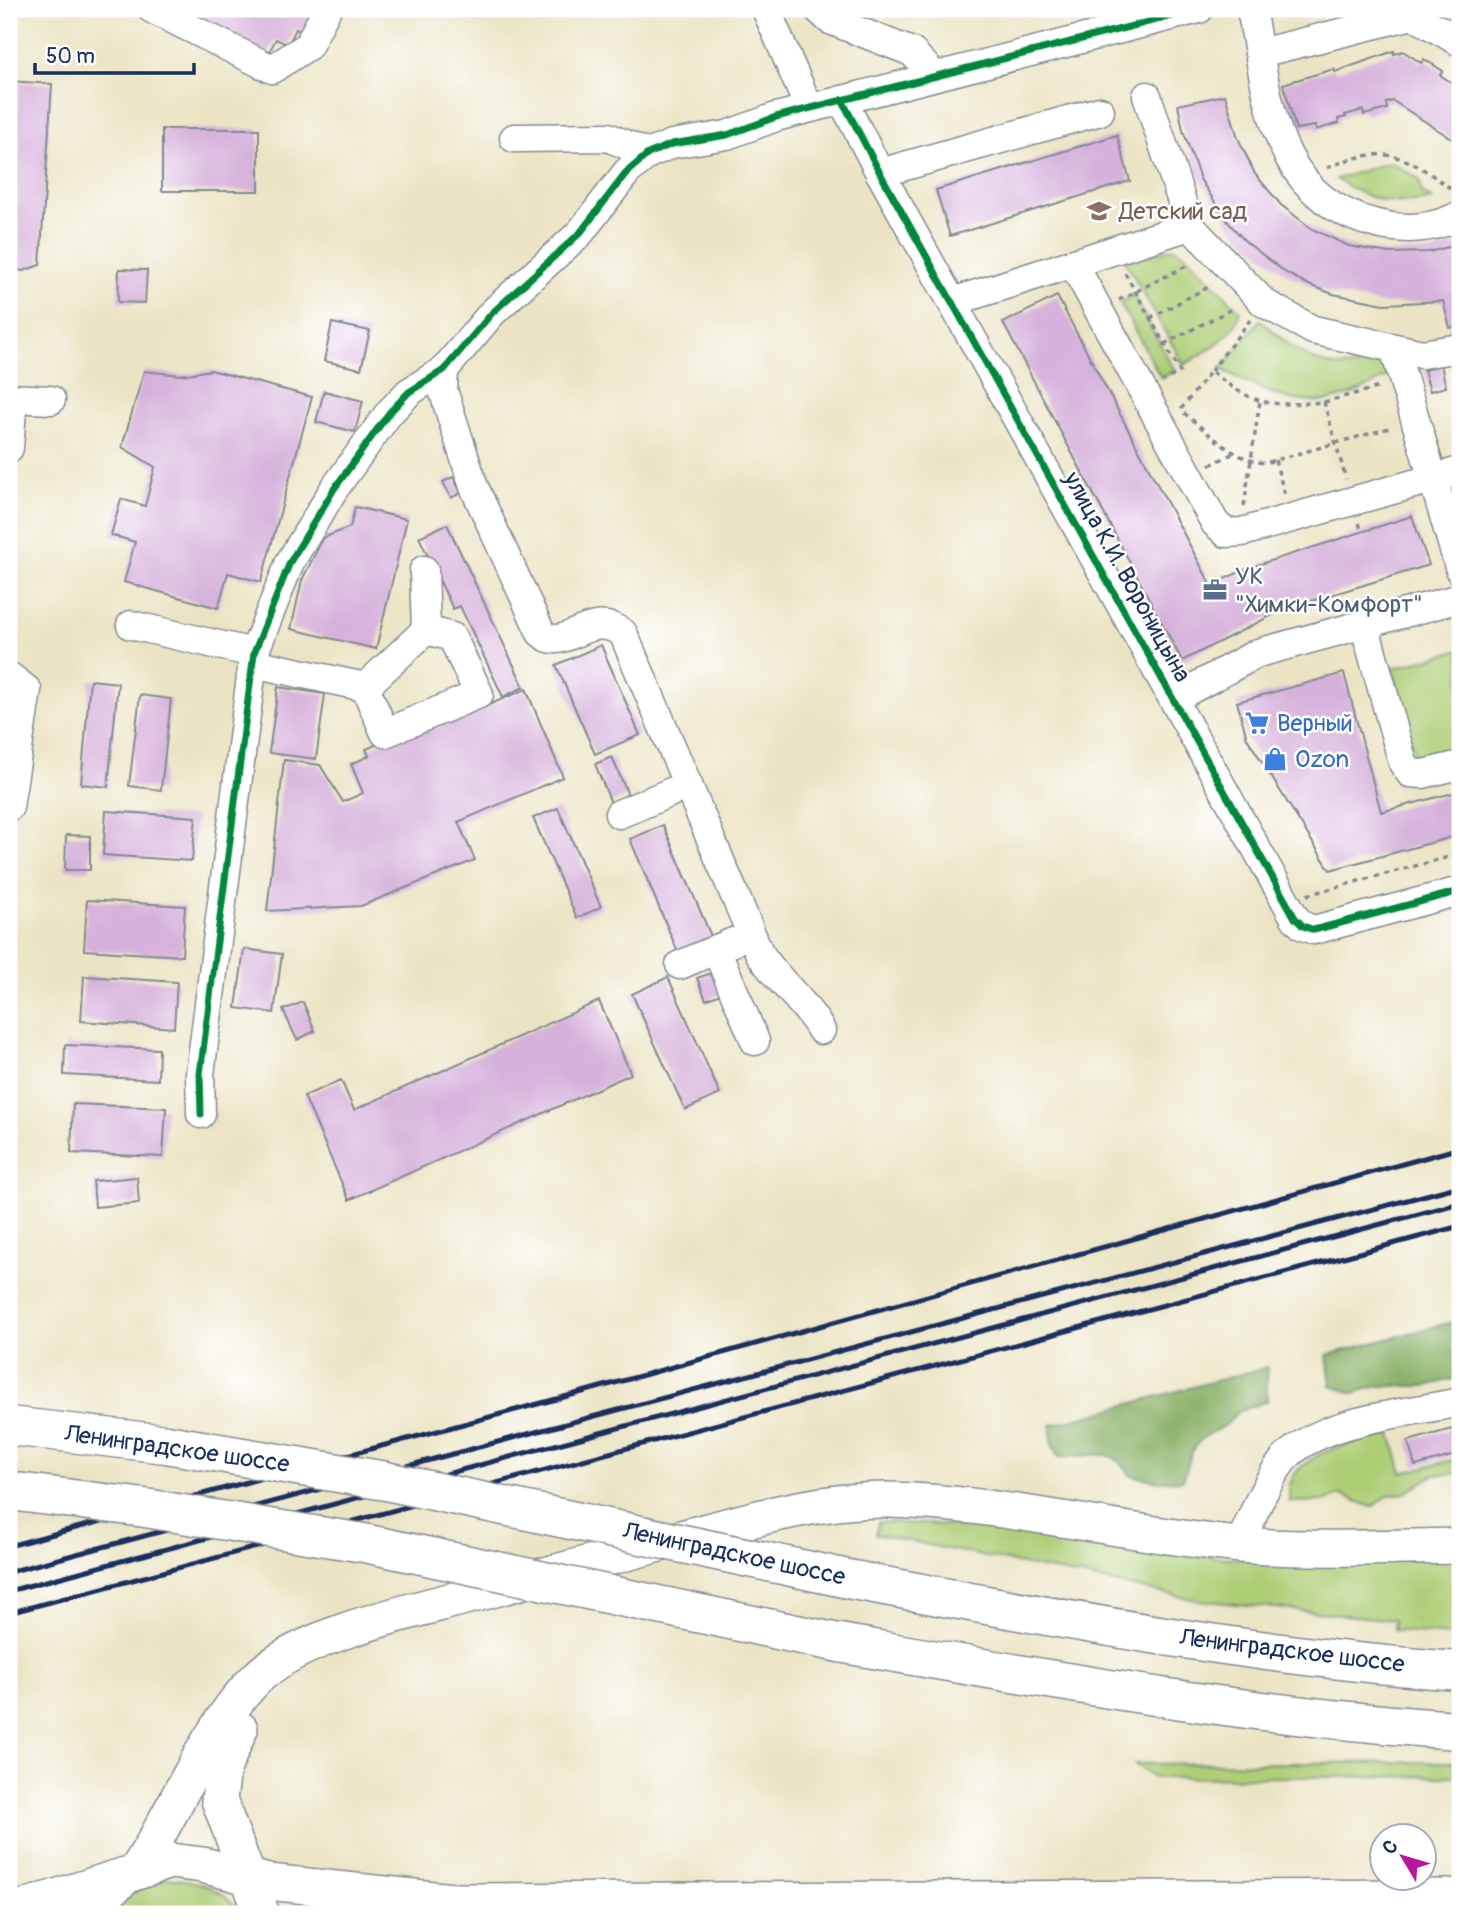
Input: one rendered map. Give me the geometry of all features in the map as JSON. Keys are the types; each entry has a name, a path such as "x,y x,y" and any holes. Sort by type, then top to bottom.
{"highway":[{"name":"Ленинградское шоссе","path":"9,1426 166,1444 386,1481 853,1580 1082,1623 1460,1671"},
{"path":"9,1492 145,1508 364,1543 839,1643 1070,1683 1259,1710 1460,1730"}],"main road":[{"path":"92,1914 102,1897 133,1872 238,1700 260,1675 315,1643 391,1617 744,1521 810,1507 889,1500 968,1507 1239,1545 1303,1548 1460,1546"},
{"path":"248,1894 219,1800 223,1769 239,1729 259,1698 277,1674 315,1643"},
{"path":"9,1912 102,1880 170,1861 204,1865 248,1894 453,1901 873,1907 1460,1897"},
{"path":"383,1914 453,1901"}],"street":[{"path":"152,9 181,15 271,69 308,46 327,9"},
{"path":"766,9 809,108"},
{"path":"818,9 830,20 912,52 935,76"},
{"path":"201,1114 200,1074 254,658 290,562 334,489 389,413 408,392 444,370 492,313 580,233 627,172 648,155 672,144 727,135 809,108 1199,9"},
{"path":"1251,9 1276,131 1289,162 1304,180 1330,204 1358,219 1387,226 1416,228 1446,222 1460,215"},
{"path":"1260,53 1413,15 1460,42"},
{"path":"1147,96 1190,226 1264,303 1313,330 1422,354 1460,348"},
{"name":"улица К.И. Вороницына","path":"842,100 1285,901 1303,926 1314,930 1460,891"},
{"path":"880,173 1100,111"},
{"path":"514,138 608,137 648,155"},
{"path":"952,302 1190,226"},
{"path":"1074,265 1215,523 1226,533 1240,532 1460,471"},
{"path":"1394,348 1460,570"},
{"path":"444,370 443,390 474,487 541,633 547,638 559,640 599,624 612,625 623,633 751,934 771,970 800,998 821,1030"},
{"path":"9,448 11,398 51,400"},
{"path":"365,687 426,630 424,570"},
{"path":"1173,699 1258,653 1460,598"},
{"path":"1364,624 1403,764 1410,773 1423,775 1460,765"},
{"path":"131,625 365,687"},
{"path":"365,687 385,733 479,694 452,637 426,630"},
{"path":"9,676 27,690 9,807"},
{"path":"619,814 688,785"},
{"path":"680,965 751,934"},
{"path":"716,949 755,1041"},
{"path":"1239,1545 1270,1481 1282,1462 1297,1447 1318,1435 1350,1425 1460,1402"}],"path":[{"path":"1304,180 1331,167 1384,153 1406,159 1460,196"},
{"path":"1114,252 1180,372 1144,392"},
{"path":"1099,310 1190,264"},
{"path":"1150,318 1212,285"},
{"path":"1264,303 1180,410 1251,462 1275,460 1416,421"},
{"path":"1164,344 1234,308"},
{"path":"1211,371 1227,384 1275,406 1324,402 1404,381"},
{"path":"1240,532 1260,401"},
{"path":"1324,402 1362,532"},
{"path":"1275,460 1292,518"},
{"path":"1285,901 1460,854"}],"green space":[{"path":"1390,162 1419,179 1422,193 1432,199 1405,203 1382,200 1359,192 1336,179"},
{"path":"1174,248 1186,255 1240,311 1227,335 1184,365 1125,261"},
{"path":"1133,295 1175,371 1161,378 1120,303"},
{"path":"1260,320 1304,355 1318,361 1349,367 1388,360 1399,369 1350,395 1330,400 1310,402 1270,392 1221,369"},
{"path":"1460,650 1460,752 1417,763 1393,668"},
{"path":"1460,1320 1460,1377 1426,1386 1378,1386 1353,1393 1331,1386 1327,1355"},
{"path":"1267,1367 1267,1401 1237,1412 1227,1424 1201,1439 1192,1452 1183,1480 1158,1481 1130,1475 1123,1465 1107,1455 1058,1457 1051,1442 1051,1425"},
{"path":"1391,1434 1402,1473 1460,1458 1460,1473 1434,1475 1405,1493 1389,1495 1372,1507 1341,1495 1322,1501 1290,1502 1290,1485 1296,1472 1308,1461 1342,1446"},
{"path":"878,1522 1003,1527 1101,1544 1239,1559 1460,1558 1460,1636 1393,1630 1394,1620 1197,1600 875,1534"},
{"path":"1460,1762 1460,1776 1154,1778 1135,1764"},
{"path":"165,1878 208,1886 226,1897 241,1914 108,1914 124,1896"}],"building":[{"path":"198,9 319,9 306,35 296,29 288,45 276,39 268,54 194,17"},
{"path":"1394,51 1394,54 1403,51 1421,63 1424,59 1443,71 1440,75 1460,88 1460,144 1393,101 1386,103 1387,109 1364,115 1363,110 1345,115 1346,117 1338,119 1339,123 1316,130 1315,126 1296,129 1283,84 1334,69 1335,72"},
{"path":"9,81 52,84 40,265 23,271 9,268"},
{"path":"1225,95 1238,138 1255,174 1281,205 1312,229 1349,246 1389,253 1429,252 1460,244 1460,325 1450,328 1443,301 1384,304 1333,294 1309,285 1286,273 1245,241 1228,222 1200,179 1183,130 1178,105"},
{"path":"162,129 259,129 259,191 162,191"},
{"path":"1117,135 1130,181 950,236 936,190"},
{"path":"119,269 147,270 145,303 118,302"},
{"path":"1057,296 1211,585 1251,567 1412,516 1429,565 1282,610 1182,661 1003,323"},
{"path":"332,323 370,331 361,369 324,361"},
{"path":"1441,365 1446,387 1430,391 1424,370"},
{"path":"211,370 312,397 261,582 228,573 218,608 124,582 135,542 111,535 121,499 145,506 155,467 122,447 144,371 181,375"},
{"path":"324,391 363,401 355,432 316,422"},
{"path":"453,477 461,493 451,498 443,482"},
{"path":"355,507 407,519 376,649 291,629 302,580 323,538 350,527"},
{"path":"447,524 524,687 503,697 460,606 453,609 419,537"},
{"path":"601,645 640,735 595,754 556,665"},
{"path":"1344,673 1381,812 1460,791 1460,835 1330,870 1247,738 1237,702"},
{"path":"90,680 118,683 108,787 81,784"},
{"path":"278,687 325,694 316,759 269,753"},
{"path":"526,689 563,777 458,822 475,860 361,906 267,911 284,760 320,765 343,802 363,793 351,764 369,756 366,749 413,729 416,736"},
{"path":"140,695 171,699 161,790 129,786"},
{"path":"612,757 628,795 611,803 595,764"},
{"path":"558,808 601,907 577,918 533,818"},
{"path":"106,811 196,817 192,861 103,855"},
{"path":"663,825 714,943 680,957 630,839"},
{"path":"66,835 90,836 90,870 65,870"},
{"path":"87,900 185,906 182,956 84,950"},
{"path":"244,949 282,954 274,1013 236,1008"},
{"path":"720,970 728,991 706,1000 697,978"},
{"path":"84,976 177,982 174,1028 81,1021"},
{"path":"668,977 720,1094 685,1110 632,994"},
{"path":"599,1001 631,1074 349,1200 304,1096 341,1080 354,1110"},
{"path":"303,1002 315,1031 297,1040 283,1010"},
{"path":"65,1045 159,1049 158,1080 64,1075"},
{"path":"73,1104 166,1108 163,1157 71,1153"},
{"path":"137,1177 139,1203 95,1207 93,1181"},
{"path":"1452,1429 1459,1454 1415,1466 1408,1441"}],"railway":[{"path":"9,1546 579,1393 1460,1148"},
{"path":"9,1572 1460,1186"},
{"path":"9,1591 1460,1203"},
{"path":"9,1613 1460,1226"}],"cycle path":[{"path":"201,1114 200,1074 254,653 290,562 334,489 389,413 409,392 444,370 492,313 580,233 627,172 648,154 672,144 727,135 776,117 1199,9"},
{"path":"842,100 880,173 1295,918 1303,926 1314,930 1460,891"}],"place":[{"name":"Детский сад","path":"1099,211"},
{"name":"УК \"Химки-Комфорт\"","path":"1215,590"},
{"name":"Верный","path":"1257,723"},
{"name":"Ozon","path":"1275,759"}]}
